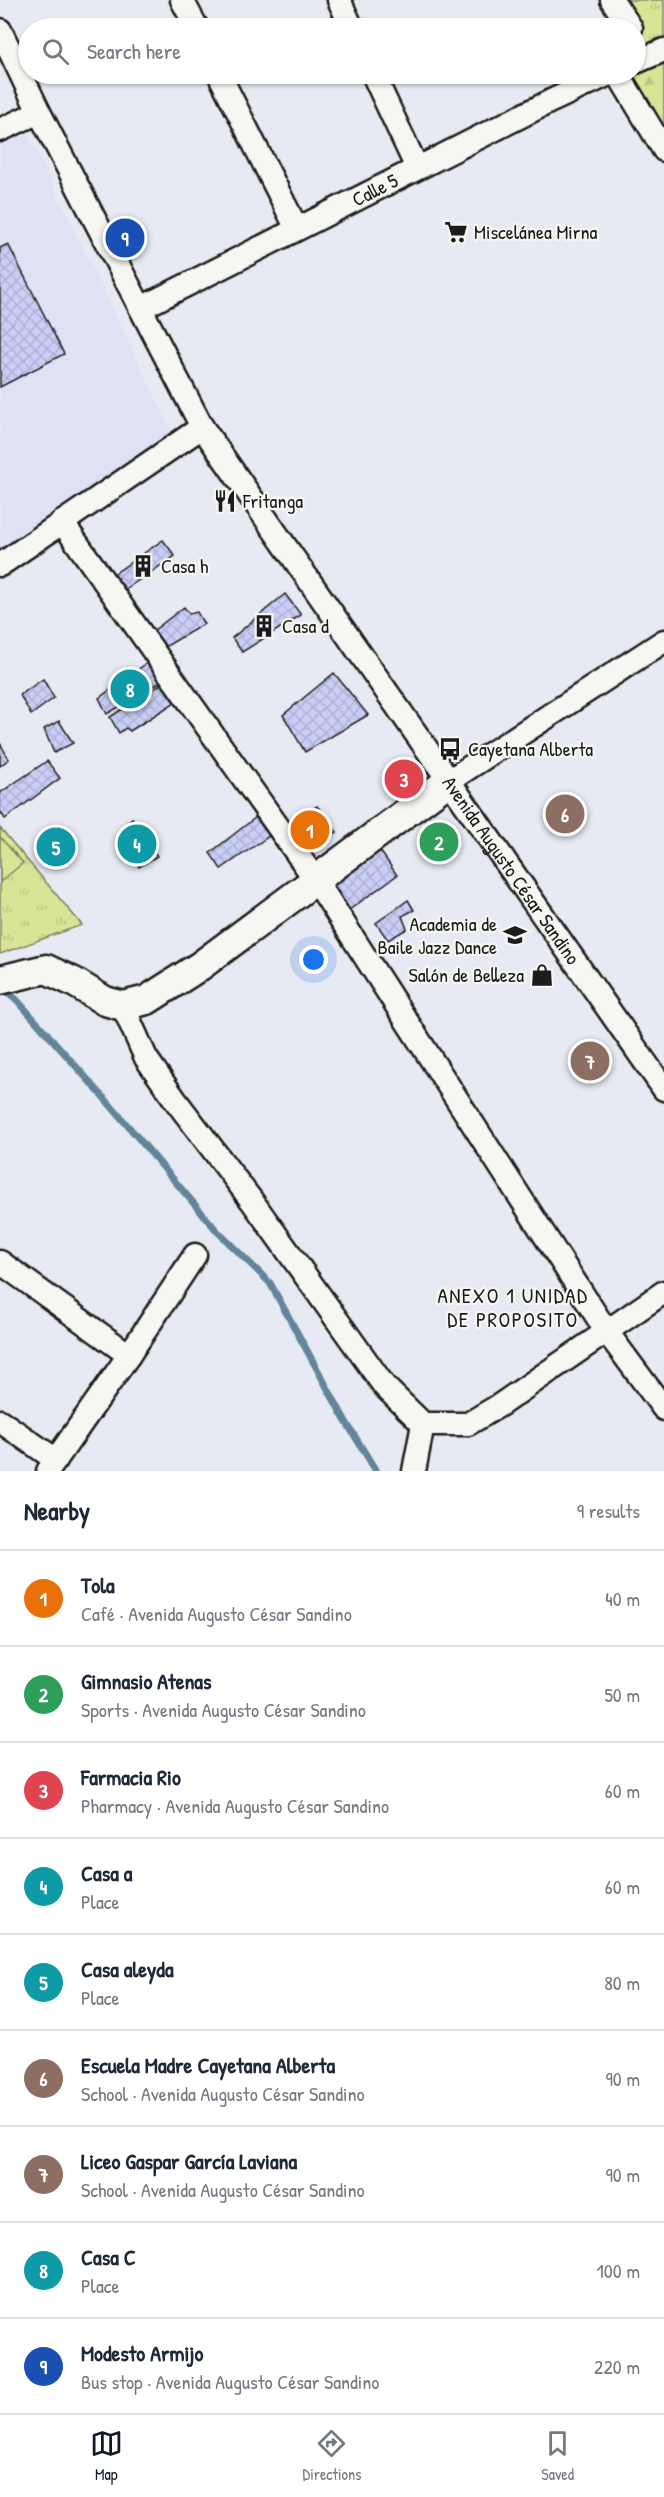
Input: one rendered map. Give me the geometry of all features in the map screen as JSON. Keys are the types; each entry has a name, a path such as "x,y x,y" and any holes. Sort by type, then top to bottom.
{"street":[{"path":"182,0 192,18"},
{"path":"339,0 347,18"},
{"path":"612,0 624,18"},
{"name":"Avenida Augusto César Sandino","path":"0,30 18,68"},
{"name":"Avenida Augusto César Sandino","path":"26,84 202,427 664,1089"},
{"path":"224,84 297,229"},
{"path":"378,84 417,168"},
{"name":"Calle 5","path":"141,308 589,84"},
{"path":"624,84 664,150"},
{"path":"0,130 39,112"},
{"path":"0,565 202,427"},
{"path":"62,522 315,879 608,1332 664,1409"},
{"path":"8,977 46,969 74,982 105,1001 123,1006 147,1000 200,966 450,780 664,641"},
{"path":"123,1006 146,1058 176,1101 252,1201 385,1387 423,1424 468,1424 608,1332 664,1292"},
{"path":"0,1421 52,1466 195,1255"},
{"path":"0,1262 129,1355"},
{"path":"414,1471 423,1424"}],"shaded area":[{"path":"25,127 174,435 0,554 0,139"}],"green space":[{"path":"612,0 664,0 664,50 649,56 646,51 646,18 624,18"},
{"path":"664,51 664,150 624,84 646,84 646,58"},
{"path":"0,828 82,925 0,954"},
{"path":"0,837 23,863 0,882"}],"building":[{"path":"8,244 64,354 0,387 0,248"},
{"name":"Casa h","path":"163,540 175,556 121,592 111,576"},
{"name":"Casa d","path":"285,594 301,615 242,652 232,638"},
{"path":"184,607 189,614 197,612 204,624 163,648 153,631"},
{"path":"151,660 164,680 107,714 99,698"},
{"path":"334,673 368,715 305,752 283,715"},
{"path":"43,679 54,698 31,715 20,695"},
{"path":"166,681 177,701 130,731 126,728 119,733 110,717"},
{"path":"59,721 73,743 54,753 44,729"},
{"path":"0,743 9,759 0,766"},
{"path":"47,761 60,778 5,819 0,811 0,793"},
{"path":"317,806 337,832 302,855 284,829"},
{"path":"260,814 272,834 221,869 210,853"},
{"path":"132,818 157,856 139,867 118,832"},
{"path":"68,831 75,842 43,861 38,852"},
{"path":"376,845 397,875 345,913 321,880"},
{"path":"408,900 414,910 402,916 407,929 388,940 376,923"}],"waterway":[{"path":"2,987 17,1000 106,1100 218,1232 270,1283 345,1420 376,1471"}],"place":[{"name":"Miscelánea Mirna","path":"456,232"},
{"name":"Modesto Armijo","path":"125,238"},
{"name":"Fritanga","path":"225,501"},
{"name":"Casa h","path":"143,566"},
{"name":"Casa d","path":"264,626"},
{"name":"Casa C","path":"130,689"},
{"name":"Cayetana Alberta","path":"450,749"},
{"name":"Farmacia Rio","path":"404,779"},
{"name":"Escuela Madre Cayetana Alberta","path":"565,814"},
{"name":"Tola","path":"310,830"},
{"name":"Gimnasio Atenas","path":"439,842"},
{"name":"Casa a","path":"137,844"},
{"name":"Casa aleyda","path":"56,847"},
{"name":"Academia de Baile Jazz Dance","path":"515,935"},
{"name":"Salón de Belleza","path":"542,975"},
{"name":"Liceo Gaspar García Laviana","path":"590,1061"}],"district":[{"name":"ANEXO 1 UNIDAD DE PROPOSITO","path":"513,1308"}]}
